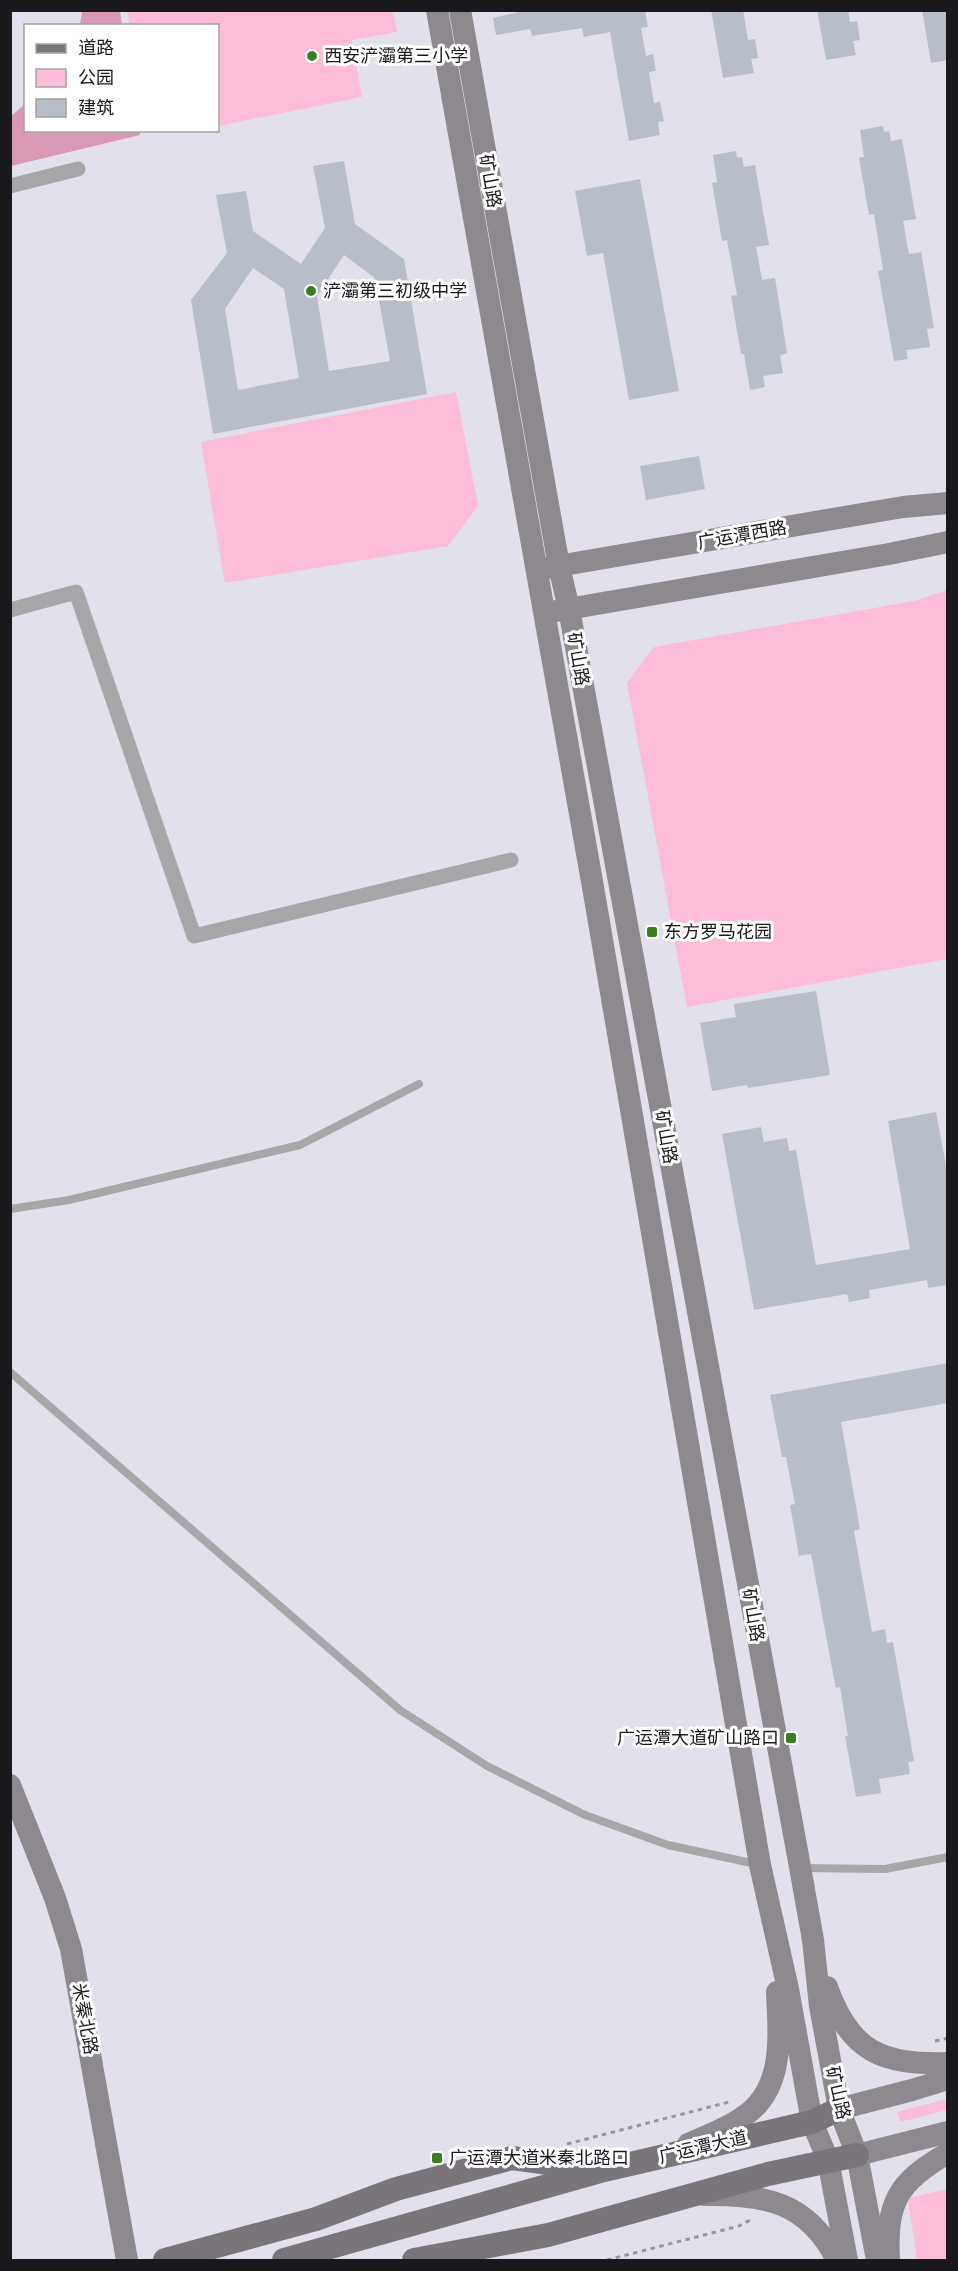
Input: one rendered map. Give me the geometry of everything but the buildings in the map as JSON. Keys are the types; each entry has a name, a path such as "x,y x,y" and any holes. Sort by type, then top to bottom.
{"main road":[{"name":"矿山路","path":"437,10 595,899 760,1865 788,1989 812,2122 828,2160 847,2260"},
{"name":"矿山路","path":"460,10 559,566 569,609 800,1868 813,1940 820,2006 839,2109 857,2155 877,2260"},
{"name":"广运潭西路","path":"536,570 903,507 948,503"},
{"path":"543,614 948,542"},
{"name":"米秦北路","path":"10,1785 55,1898 71,1949 127,2260"},
{"path":"656,2158 710,2135 743,2117 757,2104 770,2086 777,2057 778,2008 774,1931"},
{"path":"813,1940 837,2015 860,2042 873,2051 898,2061 948,2062"},
{"name":"广运潭大道","path":"284,2260 604,2170 812,2122 839,2109 912,2091 948,2079"},
{"path":"414,2260 548,2235 828,2160 948,2132"},
{"path":"889,2260 889,2222 898,2195 916,2174 948,2153"},
{"path":"165,2260 316,2219 396,2189 512,2158 604,2170"},
{"path":"691,2196 731,2195 758,2198 780,2205 813,2223 823,2235 837,2260"}],"street":[{"path":"10,186 78,169"},
{"path":"10,610 76,592 194,936 511,860"}],"lane":[{"path":"10,1209 69,1200 300,1145 419,1084"},
{"path":"10,1372 400,1710 487,1766 585,1815 668,1845 760,1865"},
{"path":"800,1868 885,1869 948,1857"}],"path":[{"path":"557,2146 725,2102 757,2104"},
{"path":"607,2260 739,2226 780,2205"}],"green space":[{"name":"西安浐灞第三小学","path":"127,11 393,11 397,32 352,40 362,97 219,126 219,24 130,24"},
{"path":"456,392 478,506 448,546 225,583 201,442"},
{"path":"947,590 947,959 687,1007 627,683 654,647 914,601"},
{"path":"947,2099 947,2110 900,2122 897,2112"},
{"path":"947,2189 947,2260 917,2260 908,2198"}],"shaded area":[{"path":"82,11 120,11 122,24 80,24"},
{"path":"24,105 24,132 140,132 140,135 11,166 11,116"}],"place":[{"name":"西安浐灞第三小学","path":"312,56"},
{"name":"浐灞第三初级中学","path":"311,291"},
{"name":"东方罗马花园","path":"652,932"},
{"name":"广运潭大道矿山路口","path":"791,1738"},
{"name":"广运潭大道米秦北路口","path":"437,2158"}]}
